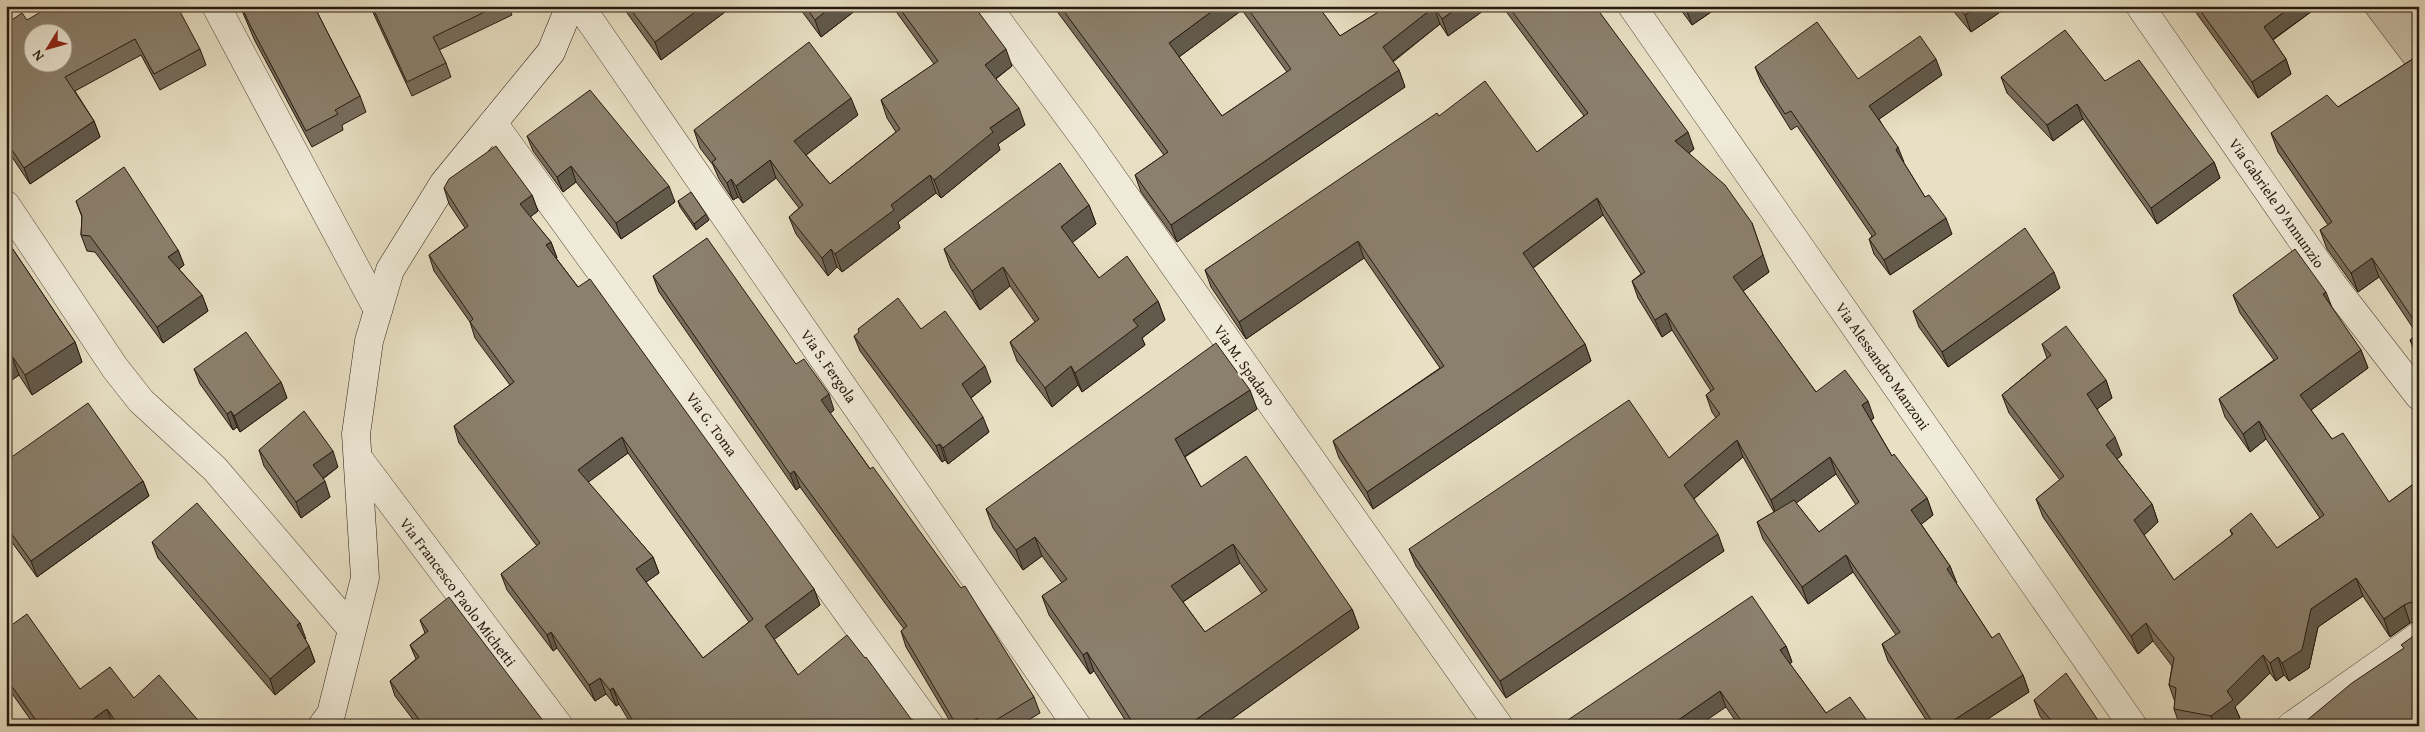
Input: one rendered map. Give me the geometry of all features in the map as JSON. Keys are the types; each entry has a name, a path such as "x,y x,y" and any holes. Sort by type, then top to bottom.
{"street":[{"path":"216,6 378,310"},
{"path":"322,726 331,714 365,578 357,425 369,341 390,270 444,183 551,52 570,6"},
{"name":"Via S. Fergola","path":"580,6 1077,726"},
{"name":"Via M. Spadaro","path":"987,6 1085,140 1500,726"},
{"name":"Via Alessandro Manzoni","path":"1632,6 2133,726"},
{"name":"Via Gabriele D'Annunzio","path":"2140,6 2333,285 2419,396"},
{"name":"Via G. Toma","path":"493,123 930,726"},
{"path":"6,205 115,368 141,401 215,468 351,628"},
{"name":"Via Francesco Paolo Michetti","path":"358,458 559,726"},
{"path":"2291,726 2419,636"}],"shaded area":[{"path":"2361,6 2419,6 2419,83"}],"building":[{"path":"51,6 177,6 200,49 154,74 135,39 65,77 94,121 24,168 6,141 6,24 22,13 27,20"},
{"path":"241,6 314,6 360,96 335,110 338,114 306,131"},
{"path":"372,6 497,6 433,37 446,63 407,82"},
{"path":"628,6 703,6 655,42"},
{"path":"805,6 832,6 815,20"},
{"path":"898,6 974,6 1006,49 985,65 1019,108 990,128 993,132 934,180 930,175 891,205 894,210 835,254 831,249 822,258 789,217 803,205 770,160 736,186 731,179 727,183 712,162 716,159 694,130 809,42 851,98 794,141 830,184 900,129 881,100 938,61"},
{"path":"1060,6 1219,6 1169,43 1222,116 1291,69 1246,6 1318,6 1340,36 1388,6 1460,6 1442,19 1434,7 1383,47 1399,70 1171,225 1135,175 1168,152"},
{"path":"1508,6 1595,6 1688,132 1675,141 1725,185 1752,223 1763,255 1733,277 1816,392 1845,370 1868,401 1862,405 1892,456 1894,454 1927,498 1911,510 1950,566 1947,569 1992,638 1999,633 2023,675 1945,726 1935,726 1882,644 1900,632 1846,555 1802,587 1757,522 1794,500 1819,532 1859,502 1830,457 1771,500 1737,440 1684,485 1718,534 1500,681 1409,549 1629,400 1669,458 1720,414 1706,395 1714,389 1666,313 1655,320 1632,281 1645,272 1597,198 1523,253 1585,344 1367,492 1333,441 1444,366 1358,241 1239,322 1205,270 1437,113 1439,116 1485,81 1537,152 1588,113"},
{"path":"1957,6 1978,6 1965,15"},
{"path":"2197,6 2292,6 2264,27 2286,59 2252,82"},
{"path":"1817,22 1858,79 1920,36 1936,59 1869,106 1898,147 1896,150 1925,197 1929,195 1946,218 1884,260 1869,239 1876,234 1791,111 1785,114 1755,67"},
{"path":"2065,30 2105,81 2139,60 2214,162 2151,208 2077,104 2047,125 2001,77"},
{"path":"2419,55 2419,328 2372,258 2351,273 2320,230 2332,222 2271,133 2327,95 2338,107"},
{"path":"590,90 669,186 616,223 571,166 557,177 527,136"},
{"path":"496,146 532,195 520,204 551,242 546,245 578,287 590,279 814,589 765,626 798,675 847,635 866,657 911,719 924,726 636,726 613,688 610,690 600,678 589,685 551,632 547,635 501,574 540,543 454,426 514,382 470,322 473,319 429,255 468,226 444,188 449,179","holes":["622,437 753,619 703,658 636,569 653,557 578,470"]},
{"path":"1060,163 1089,205 1061,227 1099,278 1127,256 1158,301 1133,320 1138,326 1075,373 1071,366 1045,388 1010,342 1039,319 1003,267 972,291 944,249"},
{"path":"124,167 178,250 168,257 202,295 157,327 90,236 81,235 82,216 76,201"},
{"path":"691,192 706,214 694,224 678,201"},
{"path":"2025,228 2054,272 1942,352 1913,311"},
{"path":"707,238 796,364 804,359 829,394 821,400 870,469 873,467 961,588 965,586 1034,697 986,726 983,726 977,718 967,726 957,726 901,631 907,626 794,471 790,474 653,276"},
{"path":"6,239 75,342 25,375 12,356 6,360"},
{"path":"2295,249 2326,292 2323,294 2361,350 2300,395 2332,439 2343,433 2389,502 2419,480 2419,604 2411,602 2404,605 2384,619 2356,578 2311,609 2302,650 2282,663 2278,657 2270,663 2263,655 2227,691 2233,700 2211,716 2174,709 2176,688 2169,685 2174,658 2146,623 2131,636 2036,499 2064,476 2002,395 2051,355 2042,344 2066,326 2106,380 2087,394 2115,437 2106,445 2152,504 2134,520 2174,580 2233,534 2230,530 2251,513 2277,548 2324,515 2259,421 2243,434 2219,399 2278,358 2233,295"},
{"path":"898,298 921,329 945,311 985,366 962,384 983,417 943,448 940,444 936,446 854,336 859,332 858,329"},
{"path":"246,332 281,382 234,416 231,411 227,414 194,369"},
{"path":"2419,333 2419,350 2410,340"},
{"path":"1216,343 1250,390 1175,439 1201,487 1246,456 1352,609 1187,726 1135,726 1087,652 1083,655 1042,596 1067,579 1035,537 1016,550 986,509","holes":["1233,544 1267,590 1205,632 1171,586"]},
{"path":"88,403 143,481 31,561 6,526 6,461"},
{"path":"304,411 333,451 313,465 325,481 296,502 259,450"},
{"path":"197,503 300,623 297,625 309,646 270,679 152,542"},
{"path":"1752,596 1786,646 1780,650 1826,713 1850,697 1871,726 1745,726 1720,691 1674,723 1676,726 1559,726"},
{"path":"449,597 547,726 424,726 390,681 419,657 410,645 428,631 420,620"},
{"path":"27,614 80,689 110,667 134,698 159,675 203,726 119,726 107,709 83,726 40,726 6,678 6,629"},
{"path":"2419,632 2419,726 2300,726 2352,683 2404,648 2401,645"},
{"path":"2066,673 2102,726 2050,726 2054,724 2034,700"}]}
